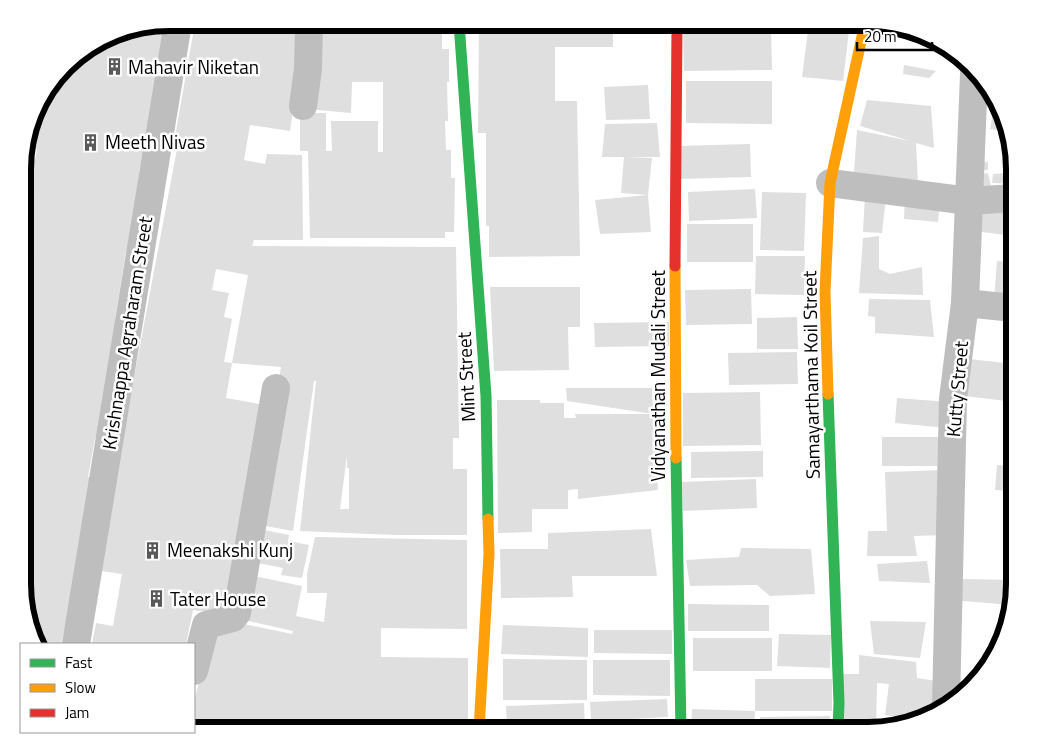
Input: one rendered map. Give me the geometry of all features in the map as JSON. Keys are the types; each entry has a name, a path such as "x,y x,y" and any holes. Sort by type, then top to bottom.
{"street":[{"name":"Krishnappa Agraharam Street","path":"76,643 177,31"},
{"path":"302,106 308,69 309,31"},
{"name":"Mint Street","path":"460,31 486,396 489,554 479,721"},
{"name":"Vidyanathan Mudali Street","path":"677,32 675,135 676,513 681,722"},
{"name":"Samayarthama Koil Street","path":"838,722 825,292 830,183 863,32"},
{"name":"Kutty Street","path":"946,697 953,398 965,303 974,82"},
{"path":"830,183 969,201 1005,199"},
{"path":"965,303 1005,307"},
{"path":"195,667 206,625 233,618 237,613 276,388"}],"building":[{"path":"162,31 161,35 167,37 144,167 140,166 129,251 126,251 115,319 118,320 99,439 95,438 88,477 92,477 61,643 45,643 36,619 32,593 31,169 32,159 35,160 37,149 33,148 36,134 42,118 45,118 50,100 66,78 78,66 100,50 134,36 151,32"},
{"path":"194,31 304,31 290,131 250,125 244,160 265,164 267,154 302,155 303,240 254,240 252,246 456,247 459,438 453,438 453,469 467,469 467,535 395,535 300,531 316,381 314,381 293,531 255,524 281,367 232,363 226,398 271,406 231,616 193,610 186,643 92,643 96,623 113,626 122,574 101,571 123,436 177,149 173,148","holes":["216,269 248,275 232,363 224,362 232,319 224,317 229,293 212,290","347,455 347,468 349,468 349,509 340,509"]},
{"path":"312,31 442,31 442,49 449,49 449,82 447,82 448,121 445,121 446,150 451,150 451,178 455,178 454,232 445,232 445,238 310,238 308,151 300,151 300,113 326,113 326,151 332,151 331,121 378,121 378,152 383,152 383,82 352,82 351,113 306,109"},
{"path":"479,31 613,32 613,47 555,47 555,101 577,101 580,256 489,257 489,226 486,226 486,133 478,133"},
{"path":"683,32 771,32 772,70 684,71"},
{"path":"808,32 849,32 843,81 802,77"},
{"path":"904,65 936,71 929,78 903,74"},
{"path":"686,81 772,81 772,124 686,123"},
{"path":"648,85 650,119 606,120 604,87"},
{"path":"867,100 931,106 934,148 916,143 918,183 854,172 857,130 910,141 860,126"},
{"path":"993,111 1000,130 990,129"},
{"path":"657,123 660,157 602,157 605,124"},
{"path":"750,144 751,177 679,179 678,146"},
{"path":"624,157 652,158 648,195 621,193"},
{"path":"973,160 988,162 988,170 972,170"},
{"path":"988,173 991,186 973,187 973,175"},
{"path":"1005,173 1005,184 992,183 993,174"},
{"path":"755,189 757,218 689,221 688,192"},
{"path":"762,192 806,193 804,251 760,250"},
{"path":"865,194 886,197 882,233 863,232"},
{"path":"648,195 651,232 600,234 595,200"},
{"path":"905,197 940,202 938,222 904,219"},
{"path":"1005,204 1005,235 974,231 976,206"},
{"path":"687,224 753,224 753,262 687,262"},
{"path":"879,236 879,269 890,274 922,267 923,295 859,293 863,238"},
{"path":"756,256 805,256 804,295 755,294"},
{"path":"997,261 1005,261 1005,301 994,300"},
{"path":"490,287 580,287 580,327 568,327 569,370 494,371"},
{"path":"751,289 752,324 686,325 685,290"},
{"path":"869,299 930,300 934,337 875,333 875,317 868,316"},
{"path":"797,317 798,349 757,349 757,318"},
{"path":"669,322 669,346 595,347 594,323"},
{"path":"797,352 798,384 729,385 728,353"},
{"path":"969,359 1005,363 1005,401 965,396"},
{"path":"566,388 652,388 658,490 578,499 578,489 568,490 568,509 532,509 532,532 498,533 497,400 540,400 540,403 564,403 564,418 576,418 575,414 653,414 567,401"},
{"path":"760,392 761,445 683,446 683,393"},
{"path":"897,398 949,402 947,428 895,423"},
{"path":"882,437 944,437 944,466 882,466"},
{"path":"763,451 763,477 691,478 691,452"},
{"path":"997,465 1005,465 1005,491 995,490"},
{"path":"945,470 947,535 914,536 917,556 867,556 868,531 887,531 885,472"},
{"path":"756,479 757,508 683,511 682,482"},
{"path":"254,528 289,535 288,541 309,545 302,578 281,575 283,568 248,561"},
{"path":"651,529 657,576 572,576 573,597 501,598 500,549 548,549 548,533"},
{"path":"315,537 467,540 467,629 381,628 381,657 468,658 468,721 195,721 195,698 212,627 230,621 292,634 293,631 239,619 249,575 302,586 296,616 324,622 327,593 307,593 307,574"},
{"path":"741,548 811,549 815,594 770,596 757,585 690,586 686,560 739,557"},
{"path":"927,561 930,583 879,581 877,564"},
{"path":"963,579 1005,580 1004,604 951,600 962,586"},
{"path":"688,604 769,605 769,631 688,631"},
{"path":"870,621 926,622 920,658 874,654"},
{"path":"503,625 588,628 588,657 501,654"},
{"path":"594,630 672,630 672,654 594,653"},
{"path":"779,634 831,635 830,668 777,666"},
{"path":"693,638 772,638 772,671 693,671"},
{"path":"859,655 916,662 917,678 943,682 940,700 929,708 903,717 885,715 889,684 877,683 876,722 842,722 843,674 859,674"},
{"path":"503,659 587,660 587,700 503,700"},
{"path":"593,660 670,660 670,696 593,695"},
{"path":"755,679 832,679 832,711 755,711"},
{"path":"667,699 668,717 591,721 590,702"},
{"path":"584,703 585,722 507,721 506,706"},
{"path":"692,709 755,711 754,722 691,722"},
{"path":"830,716 830,722 760,722 760,717"}],"traffic: fast":[{"path":"460,31 486,396 488,519"},
{"path":"828,394 838,722"},
{"path":"676,458 681,722"}],"traffic: slow":[{"path":"828,394 825,292 830,183 863,32"},
{"path":"675,266 676,458"},
{"path":"479,721 489,554 488,519"}],"traffic: jam":[{"path":"675,266 677,32"}],"place":[{"name":"Mahavir Niketan","path":"114,67"},
{"name":"Meeth Nivas","path":"91,142"},
{"name":"Meenakshi Kunj","path":"153,550"},
{"name":"Tater House","path":"156,599"}]}
